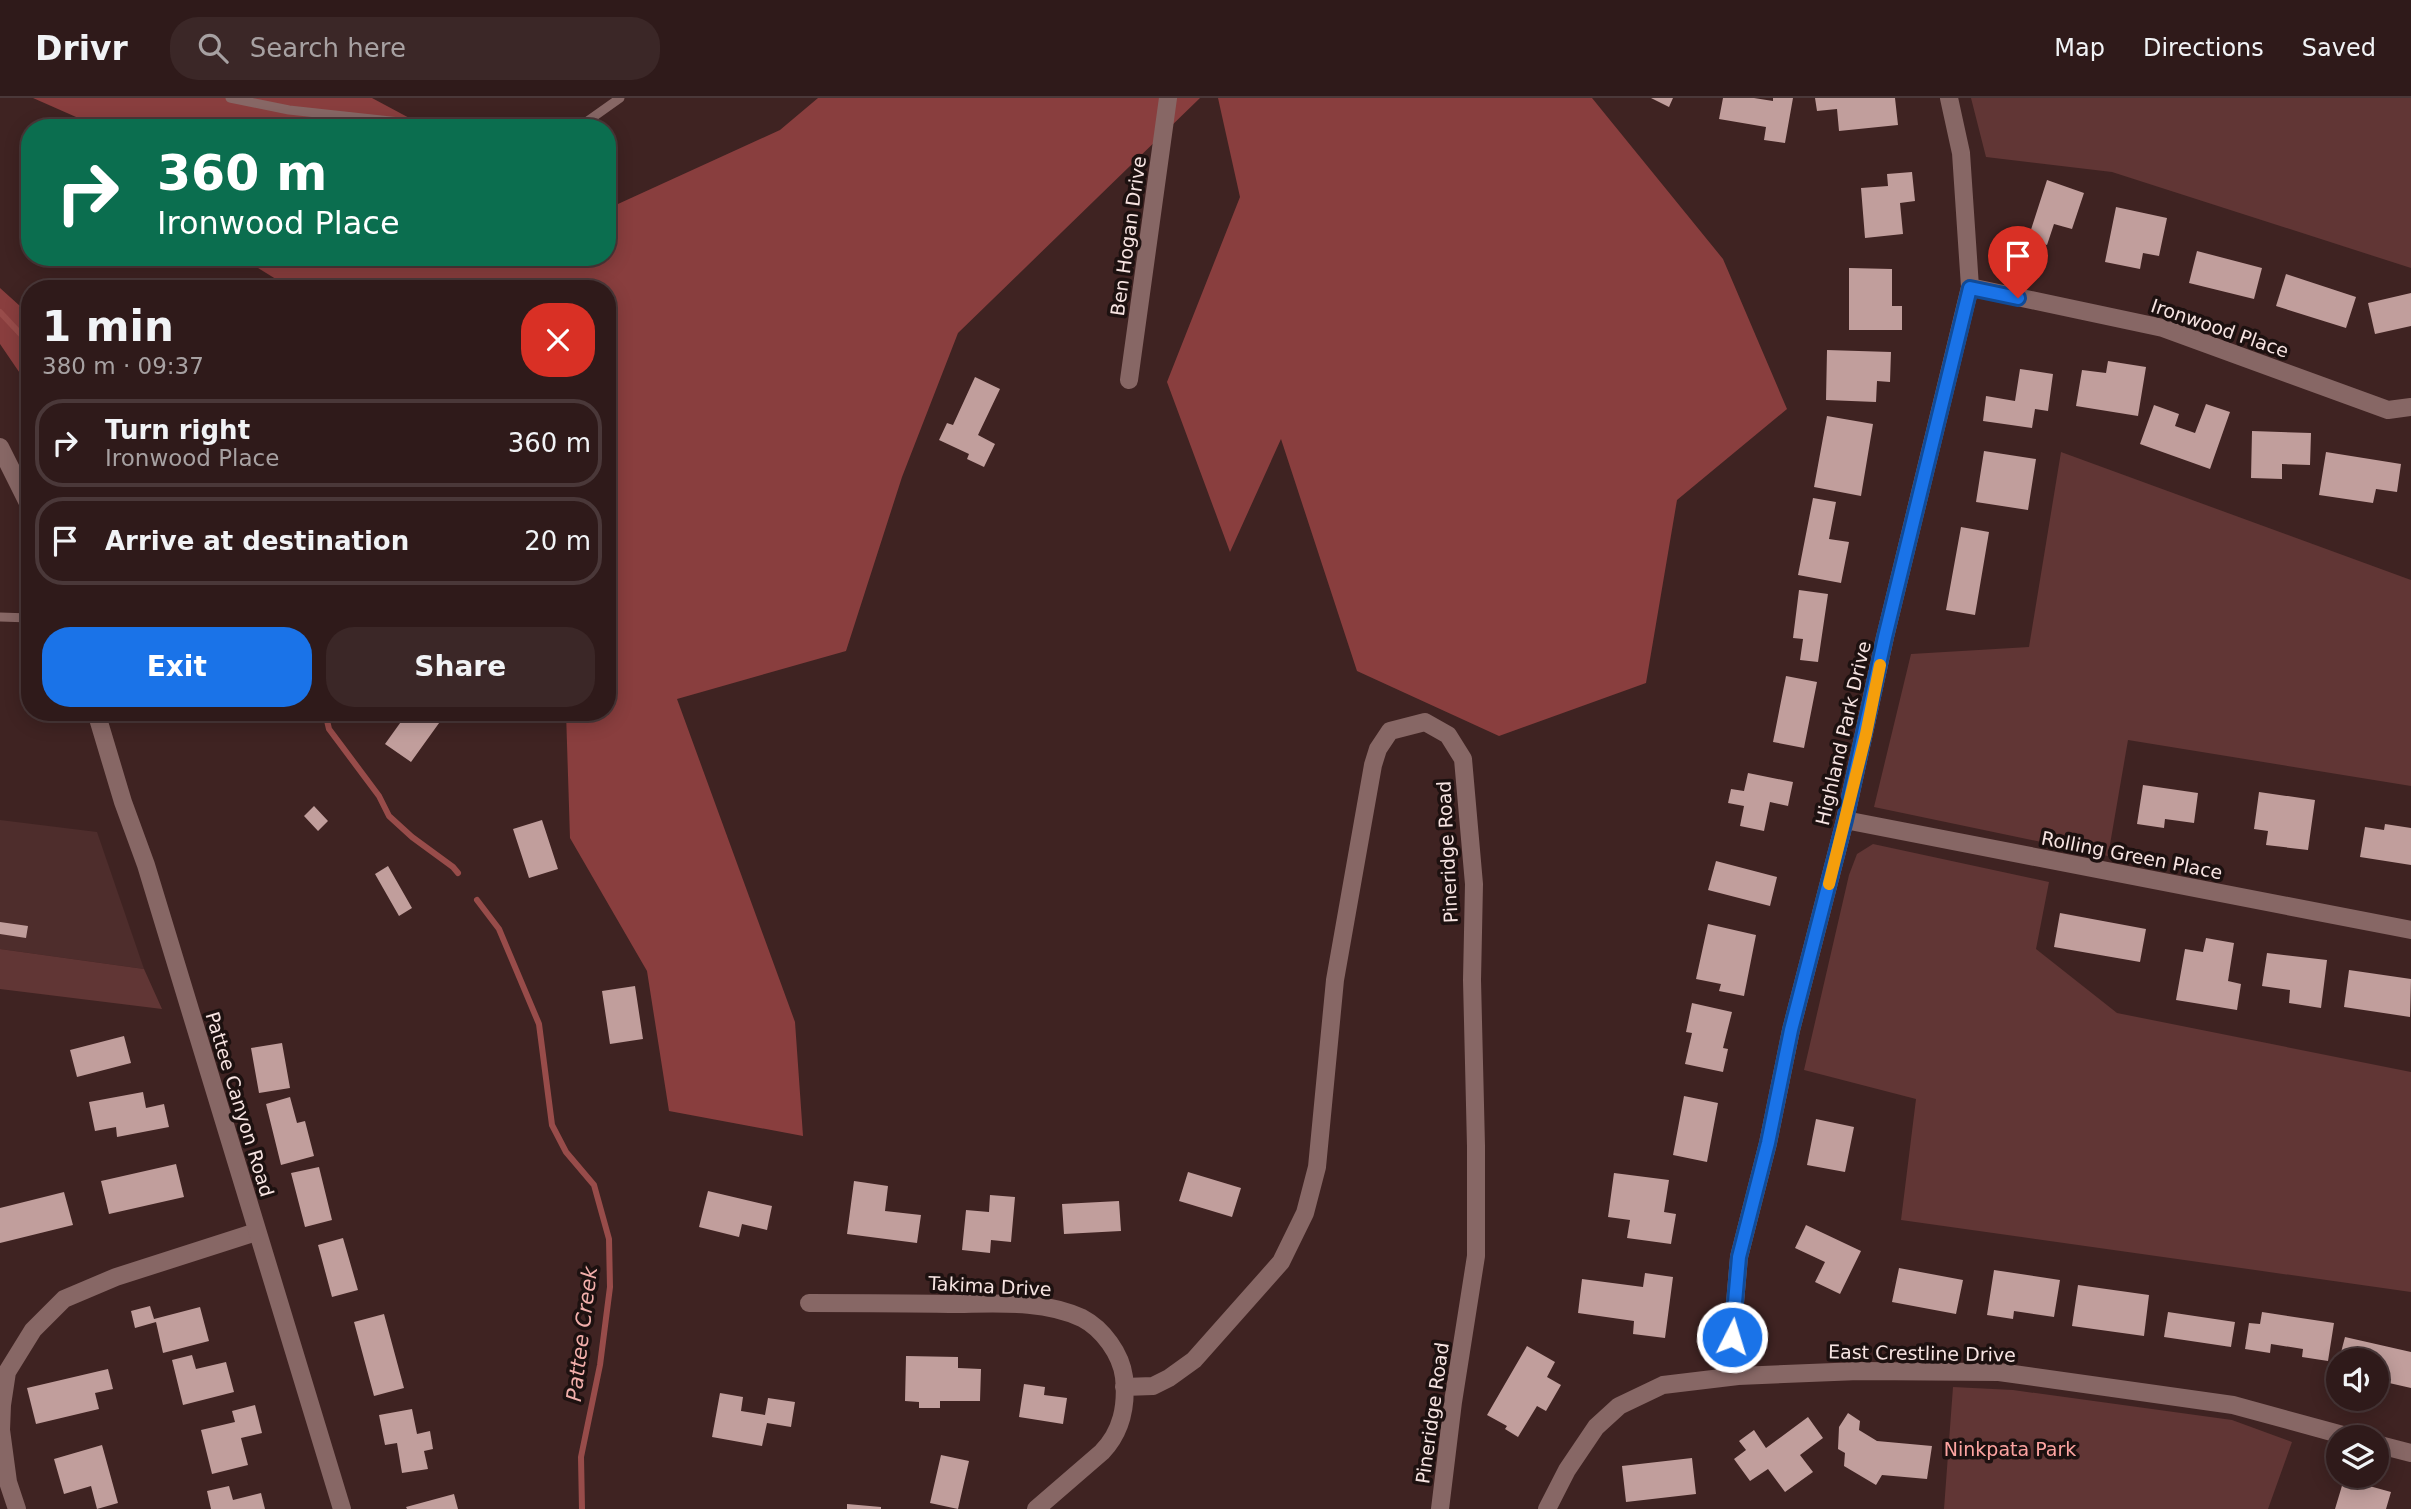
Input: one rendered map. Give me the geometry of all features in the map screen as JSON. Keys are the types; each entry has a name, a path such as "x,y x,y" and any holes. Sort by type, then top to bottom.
{"street":[{"name":"Ben Hogan Drive","path":"1129,380 1168,98"},
{"name":"Highland Park Drive","path":"1738,1376 1732,1337 1739,1257 1970,288 1961,153 1948,98"},
{"name":"Ironwood Place","path":"1970,288 2163,328 2388,410 2411,407"},
{"path":"0,447 21,489"},
{"name":"Pattee Canyon Road","path":"99,721 123,802 146,865 342,1509"},
{"name":"Pineridge Road","path":"1124,1387 1153,1386 1194,1360 1281,1262 1305,1213 1317,1167 1335,980 1373,765 1378,749 1390,731 1425,722 1448,735 1463,759 1474,884 1472,980 1476,1256 1453,1402 1440,1509"},
{"name":"Rolling Green Place","path":"1845,820 2411,930"},
{"path":"17,1509 8,1482 2,1443 2,1405 7,1372 33,1329 64,1299 116,1277 256,1231"},
{"name":"Takima Drive","path":"809,1303 1007,1304 1065,1312 1093,1325 1106,1338 1120,1361 1125,1406 1122,1419 1111,1443 1089,1466 1037,1509"},
{"name":"East Crestline Drive","path":"1547,1509 1567,1470 1596,1427 1619,1406 1663,1385 1738,1376 1859,1371 2000,1372 2233,1405 2326,1430"},
{"path":"2389,1447 2411,1453"}],"lane":[{"path":"230,98 289,110 372,119"},
{"path":"590,119 620,98"},
{"path":"0,617 21,618"}],"shaded area":[{"path":"33,98 372,98 411,119 81,119"},
{"path":"818,98 1200,98 958,333 902,477 846,651 677,699 795,1022 803,1136 669,1111 647,971 570,838 566,721 616,721 616,280 277,280 255,266 616,266 616,205 780,130"},
{"path":"1218,98 1592,98 1723,259 1787,409 1677,500 1646,683 1499,736 1357,671 1281,439 1230,552 1167,382 1240,197"},
{"path":"0,288 21,307 21,375 0,344"},
{"path":"0,820 97,832 144,969 0,949"}],"green space":[{"path":"1971,98 2411,98 2411,268 2112,172 1986,157"},
{"path":"2061,452 2411,580 2411,786 2128,740 2108,856 1874,807 1911,654 2029,647"},
{"path":"1873,844 2049,882 2036,949 2117,1013 2411,1072 2411,1292 1901,1220 1916,1099 1804,1070 1849,875 1857,854"},
{"path":"0,949 144,969 162,1009 0,989"},
{"name":"Ninkpata Park","path":"1953,1387 2013,1390 2232,1420 2292,1442 2268,1509 1944,1509"}],"building":[{"path":"1651,98 1673,98 1669,107"},
{"path":"1723,98 1773,101 1773,98 1793,98 1785,143 1764,140 1766,127 1719,119"},
{"path":"1815,98 1895,98 1898,125 1839,131 1837,109 1817,111"},
{"path":"1912,172 1915,201 1900,203 1903,234 1865,238 1861,188 1888,186 1887,174"},
{"path":"2047,180 2084,193 2072,229 2054,224 2047,245 2028,239"},
{"path":"2116,207 2167,218 2159,256 2143,253 2140,269 2105,262"},
{"path":"2197,251 2262,268 2254,299 2189,283"},
{"path":"1849,268 1892,269 1892,306 1902,306 1902,330 1849,330"},
{"path":"2286,274 2356,297 2346,328 2276,306"},
{"path":"2411,293 2411,326 2375,334 2368,303"},
{"path":"1827,350 1891,352 1890,382 1877,381 1876,402 1826,400"},
{"path":"2108,361 2146,367 2138,416 2076,406 2082,370 2106,373"},
{"path":"2020,369 2053,374 2048,411 2035,409 2032,428 1983,421 1986,396 2015,401"},
{"path":"975,377 1000,389 978,435 995,444 984,467 967,459 969,454 939,440 947,423 953,425"},
{"path":"2206,404 2230,412 2210,469 2140,444 2154,405 2179,414 2175,426 2195,433"},
{"path":"1827,416 1873,424 1861,496 1814,487"},
{"path":"2252,431 2311,433 2310,465 2282,464 2282,479 2251,478"},
{"path":"1984,451 2036,459 2028,510 1976,502"},
{"path":"2326,452 2401,464 2397,492 2376,489 2373,503 2319,495"},
{"path":"1813,498 1836,502 1829,539 1849,542 1841,583 1798,575"},
{"path":"1961,527 1989,532 1975,615 1946,610"},
{"path":"1799,590 1828,594 1818,662 1800,660 1803,639 1793,638"},
{"path":"1786,676 1817,682 1804,748 1773,742"},
{"path":"402,721 441,721 411,762 385,744"},
{"path":"1748,773 1793,782 1788,806 1770,802 1764,831 1740,826 1744,806 1728,803 1731,789 1744,791"},
{"path":"2143,785 2198,793 2194,823 2165,819 2164,828 2137,824"},
{"path":"2259,792 2315,800 2308,850 2266,845 2268,831 2254,829"},
{"path":"314,806 328,821 318,831 304,816"},
{"path":"542,820 558,869 529,878 513,829"},
{"path":"2385,824 2411,828 2411,865 2360,857 2365,827 2384,830"},
{"path":"1716,861 1777,877 1770,906 1708,890"},
{"path":"388,866 412,908 399,916 375,874"},
{"path":"2060,913 2146,929 2140,962 2054,947"},
{"path":"0,922 28,926 26,938 0,934"},
{"path":"1708,924 1756,935 1744,996 1719,991 1721,984 1696,979"},
{"path":"2206,938 2234,943 2228,981 2241,984 2237,1010 2176,1000 2185,949 2203,952"},
{"path":"2267,953 2327,960 2321,1008 2289,1003 2290,990 2262,986"},
{"path":"2349,970 2411,979 2410,1017 2344,1007"},
{"path":"635,986 643,1039 610,1044 602,991"},
{"path":"1692,1003 1732,1012 1723,1048 1728,1049 1723,1072 1685,1064 1692,1033 1686,1032"},
{"path":"124,1036 131,1063 77,1077 70,1050"},
{"path":"282,1043 290,1088 259,1093 251,1048"},
{"path":"143,1092 146,1108 164,1104 169,1127 117,1137 116,1127 95,1131 89,1102"},
{"path":"1684,1096 1718,1103 1707,1162 1673,1155"},
{"path":"290,1097 297,1123 305,1121 314,1156 281,1165 266,1104"},
{"path":"1816,1119 1854,1127 1845,1172 1807,1165"},
{"path":"176,1164 184,1197 109,1214 101,1181"},
{"path":"319,1167 332,1220 305,1227 291,1173"},
{"path":"1188,1172 1241,1188 1232,1217 1179,1201"},
{"path":"1614,1173 1669,1180 1664,1212 1676,1214 1671,1244 1627,1238 1630,1220 1608,1217"},
{"path":"854,1181 888,1186 885,1211 921,1215 917,1243 847,1234"},
{"path":"708,1191 772,1206 767,1230 742,1224 739,1237 699,1227"},
{"path":"64,1192 73,1225 0,1243 0,1208"},
{"path":"990,1195 1015,1197 1011,1242 991,1240 990,1253 962,1250 966,1210 989,1212"},
{"path":"1119,1201 1121,1231 1064,1234 1062,1204"},
{"path":"1806,1225 1861,1251 1840,1294 1815,1282 1825,1262 1795,1248"},
{"path":"343,1238 358,1290 332,1297 318,1245"},
{"path":"1899,1268 1963,1280 1956,1314 1892,1302"},
{"path":"1994,1270 2060,1280 2054,1317 2014,1311 2013,1319 1987,1315"},
{"path":"1645,1273 1673,1277 1665,1338 1633,1334 1634,1321 1578,1313 1582,1279 1643,1287"},
{"path":"2078,1285 2149,1295 2144,1336 2072,1326"},
{"path":"150,1306 154,1319 200,1307 209,1341 163,1353 156,1322 135,1328 131,1311"},
{"path":"2168,1312 2235,1322 2231,1347 2164,1337"},
{"path":"2262,1312 2334,1323 2330,1348 2326,1348 2326,1361 2302,1357 2303,1349 2271,1344 2270,1353 2245,1349 2249,1323 2260,1324"},
{"path":"384,1314 404,1388 374,1396 354,1322"},
{"path":"2345,1337 2411,1352 2411,1388 2389,1383 2389,1348 2342,1348"},
{"path":"1527,1346 1555,1362 1547,1377 1561,1385 1546,1411 1537,1406 1518,1437 1505,1429 1507,1426 1487,1415"},
{"path":"192,1355 196,1369 226,1362 234,1392 183,1405 172,1360"},
{"path":"906,1356 958,1357 958,1368 981,1369 980,1401 940,1401 940,1408 919,1408 919,1402 905,1401"},
{"path":"108,1369 113,1389 95,1393 99,1409 36,1424 27,1388"},
{"path":"1024,1384 1045,1387 1044,1395 1067,1398 1063,1424 1019,1417"},
{"path":"720,1393 743,1397 741,1411 765,1415 768,1398 795,1402 791,1427 767,1423 762,1446 712,1437"},
{"path":"255,1405 262,1433 241,1438 248,1465 212,1474 201,1430 235,1422 232,1411"},
{"path":"412,1409 417,1434 430,1431 433,1449 424,1451 428,1469 402,1473 397,1443 385,1445 379,1415"},
{"path":"1848,1413 1860,1421 1859,1430 1877,1441 1932,1446 1927,1479 1882,1475 1876,1485 1844,1466 1845,1453 1838,1449 1839,1427"},
{"path":"1808,1417 1823,1438 1800,1455 1813,1472 1785,1492 1768,1469 1750,1481 1734,1459 1746,1450 1739,1441 1754,1430 1766,1448"},
{"path":"102,1445 118,1503 97,1509 91,1486 64,1494 54,1459"},
{"path":"941,1455 969,1461 958,1509 930,1503"},
{"path":"1692,1458 1696,1494 1626,1502 1622,1466"},
{"path":"229,1486 233,1500 261,1493 265,1509 211,1509 207,1491"},
{"path":"2341,1488 2377,1488 2391,1492 2386,1509 2335,1509"},
{"path":"454,1494 458,1509 406,1507"},
{"path":"847,1504 881,1507 881,1509 847,1509"}],"waterway":[{"name":"Pattee Creek","path":"0,312 21,334"},
{"name":"Pattee Creek","path":"327,721 329,729 379,796 389,816 458,873"},
{"name":"Pattee Creek","path":"477,900 499,929 539,1024 552,1125 566,1152 594,1185 609,1239 610,1287 600,1365 581,1457 582,1509"}],"slow traffic":[{"path":"1829,884 1880,665"}],"route":[{"path":"1732,1337 1739,1257 1768,1143 1791,1030 1866,734 1885,637 1970,288 2018,298"}]}
